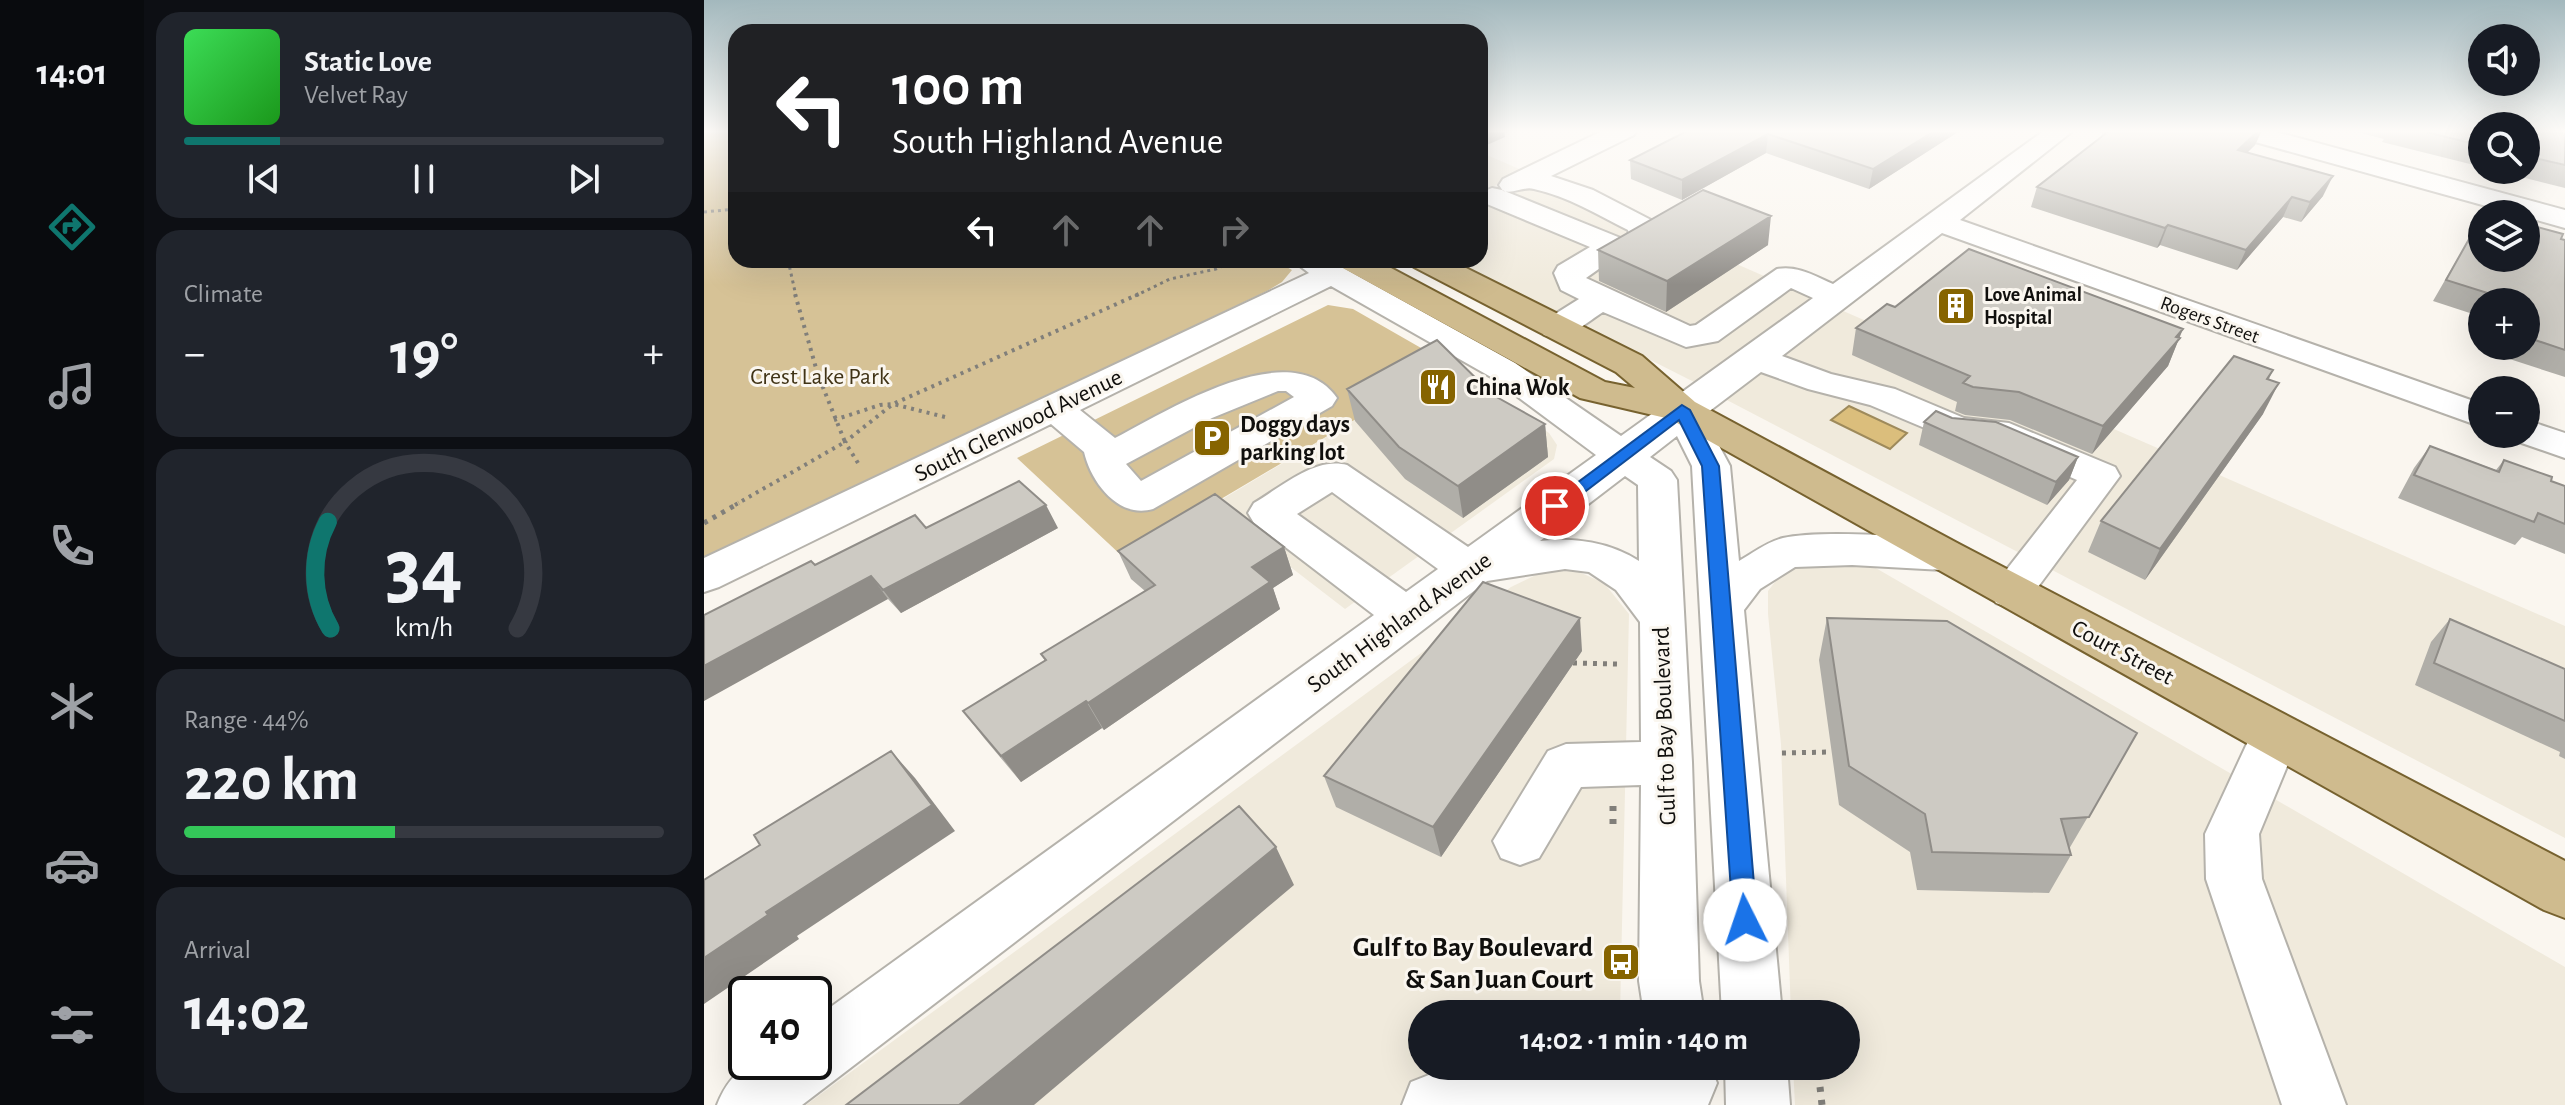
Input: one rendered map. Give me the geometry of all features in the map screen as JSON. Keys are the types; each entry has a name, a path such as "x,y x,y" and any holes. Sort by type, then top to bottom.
{"main road":[{"path":"1336,268 1593,390 1682,410"},
{"path":"1440,268 1629,364 1682,410"},
{"name":"Court Street","path":"1682,410 1943,555 2565,891"}],"street":[{"path":"1488,198 1522,182"},
{"path":"1488,200 1613,246 1630,248 1644,237 1641,226 1583,196 1540,182"},
{"name":"South Highland Avenue","path":"832,1044 1992,182"},
{"path":"2428,182 2565,219"},
{"name":"Rogers Street","path":"1938,222 2468,411"},
{"path":"1613,246 1569,273 1572,283 1686,337 1706,334 1788,276 1837,297"},
{"name":"South Glenwood Avenue","path":"704,576 1055,408 1324,268"},
{"path":"1335,268 1503,370 1622,455"},
{"path":"1556,328 1601,299"},
{"path":"1754,358 1820,382 1882,397 1959,429 1996,431 2101,476 2011,592"},
{"path":"1055,408 1102,447 1104,460 1119,485 1139,500 1319,398 1291,380 1270,383 1217,401 1104,460"},
{"path":"1682,410 1711,466 1751,1000"},
{"path":"1185,418 1230,448"},
{"path":"2540,437 2565,446"},
{"name":"Gulf to Bay Boulevard","path":"1622,455 1657,480 1672,1000"},
{"path":"1407,616 1268,513 1333,474 1470,570 1550,553 1591,557 1621,570 1660,616"},
{"path":"1722,607 1745,578 1787,552 1852,550 1943,555"},
{"path":"2275,735 2232,834 2234,879 2314,1105"},
{"path":"1520,841 1566,766 1667,762"},
{"path":"749,1105 783,1080"},
{"path":"1434,1105 1606,1080 1684,1085"},
{"path":"1757,1080 1758,1105"}],"path":[{"path":"704,212 728,210"},
{"path":"790,268 796,300 834,420 878,492"},
{"path":"704,523 845,442 893,404 1170,279 1214,268"},
{"path":"834,420 880,405 893,404 953,419"},
{"path":"1573,663 1617,664"},
{"path":"1782,753 1832,752"},
{"path":"1820,1087 1822,1105"}],"shaded area":[{"path":"1488,182 1503,182 1488,189"},
{"path":"1538,182 1549,182 1814,298 1696,383 1469,268 1488,268 1488,207"},
{"path":"1841,310 2565,626 2565,838 1723,398"},
{"path":"1449,364 1549,433 1557,445 1554,459 1345,609 1211,506"},
{"path":"1849,406 1907,433 1890,449 1831,420"},
{"path":"1874,567 2565,967 2565,1105 1795,1105 1794,1080 1860,1080 1860,1000 1790,1000 1781,744 1768,591 1778,578 1795,568"},
{"path":"1548,569 1579,572 1604,583 1629,614 1620,1000 1408,1000 1408,1080 1620,1080 1620,1105 806,1105 1511,587"}],"green space":[{"name":"Crest Lake Park","path":"704,182 728,182 728,268 1292,270 1282,282 1267,291 704,560"},
{"path":"1328,305 1353,309 1449,364 1123,557 1017,458"}],"building":[{"path":"2044,182 2328,182 2310,202 2292,197 2246,250 2037,187"},
{"path":"1703,190 1771,216 1667,281 1598,250"},
{"path":"2540,228 2563,234 2565,350 2540,342 2540,288 2471,288 2446,280 2468,241 2468,272 2540,272"},
{"path":"1969,249 2183,329 2176,337 2180,338 2103,426 2019,392 1973,387 1963,383 1970,376 1856,328 1887,304 1895,307"},
{"path":"1437,340 1493,395 1545,424 1458,486 1399,447 1347,389"},
{"path":"2234,356 2273,370 2267,379 2279,383 2160,549 2101,521"},
{"path":"1936,411 1952,418 1996,422 2078,457 2056,482 1924,422"},
{"path":"2430,446 2499,472 2504,460 2552,477 2551,481 2565,486 2565,524 2538,513 2534,522 2414,475"},
{"path":"1019,481 1046,505 883,590 871,576 704,666 704,615 811,561 815,565 915,515 926,528"},
{"path":"1215,494 1284,547 1252,567 1270,582 1088,703 1086,701 1001,756 963,711 1046,660 1041,654 1155,585 1118,551"},
{"path":"1483,582 1580,618 1433,827 1324,776"},
{"path":"1827,618 1947,621 2137,733 2089,817 2061,819 2071,855 1932,852 1925,814 1849,766"},
{"path":"2450,619 2565,669 2565,721 2434,663"},
{"path":"891,751 932,805 766,912 768,915 704,958 704,880 760,845 754,835"},
{"path":"1239,806 1276,847 959,1105 846,1105"}],"place":[{"name":"Love Animal Hospital","path":"1956,306"},
{"name":"China Wok","path":"1438,387"},
{"name":"Doggy days parking lot","path":"1212,438"},
{"name":"Gulf to Bay Boulevard & San Juan Court","path":"1621,962"}],"route":[{"path":"1555,506 1682,410 1711,466 1745,920"}]}
